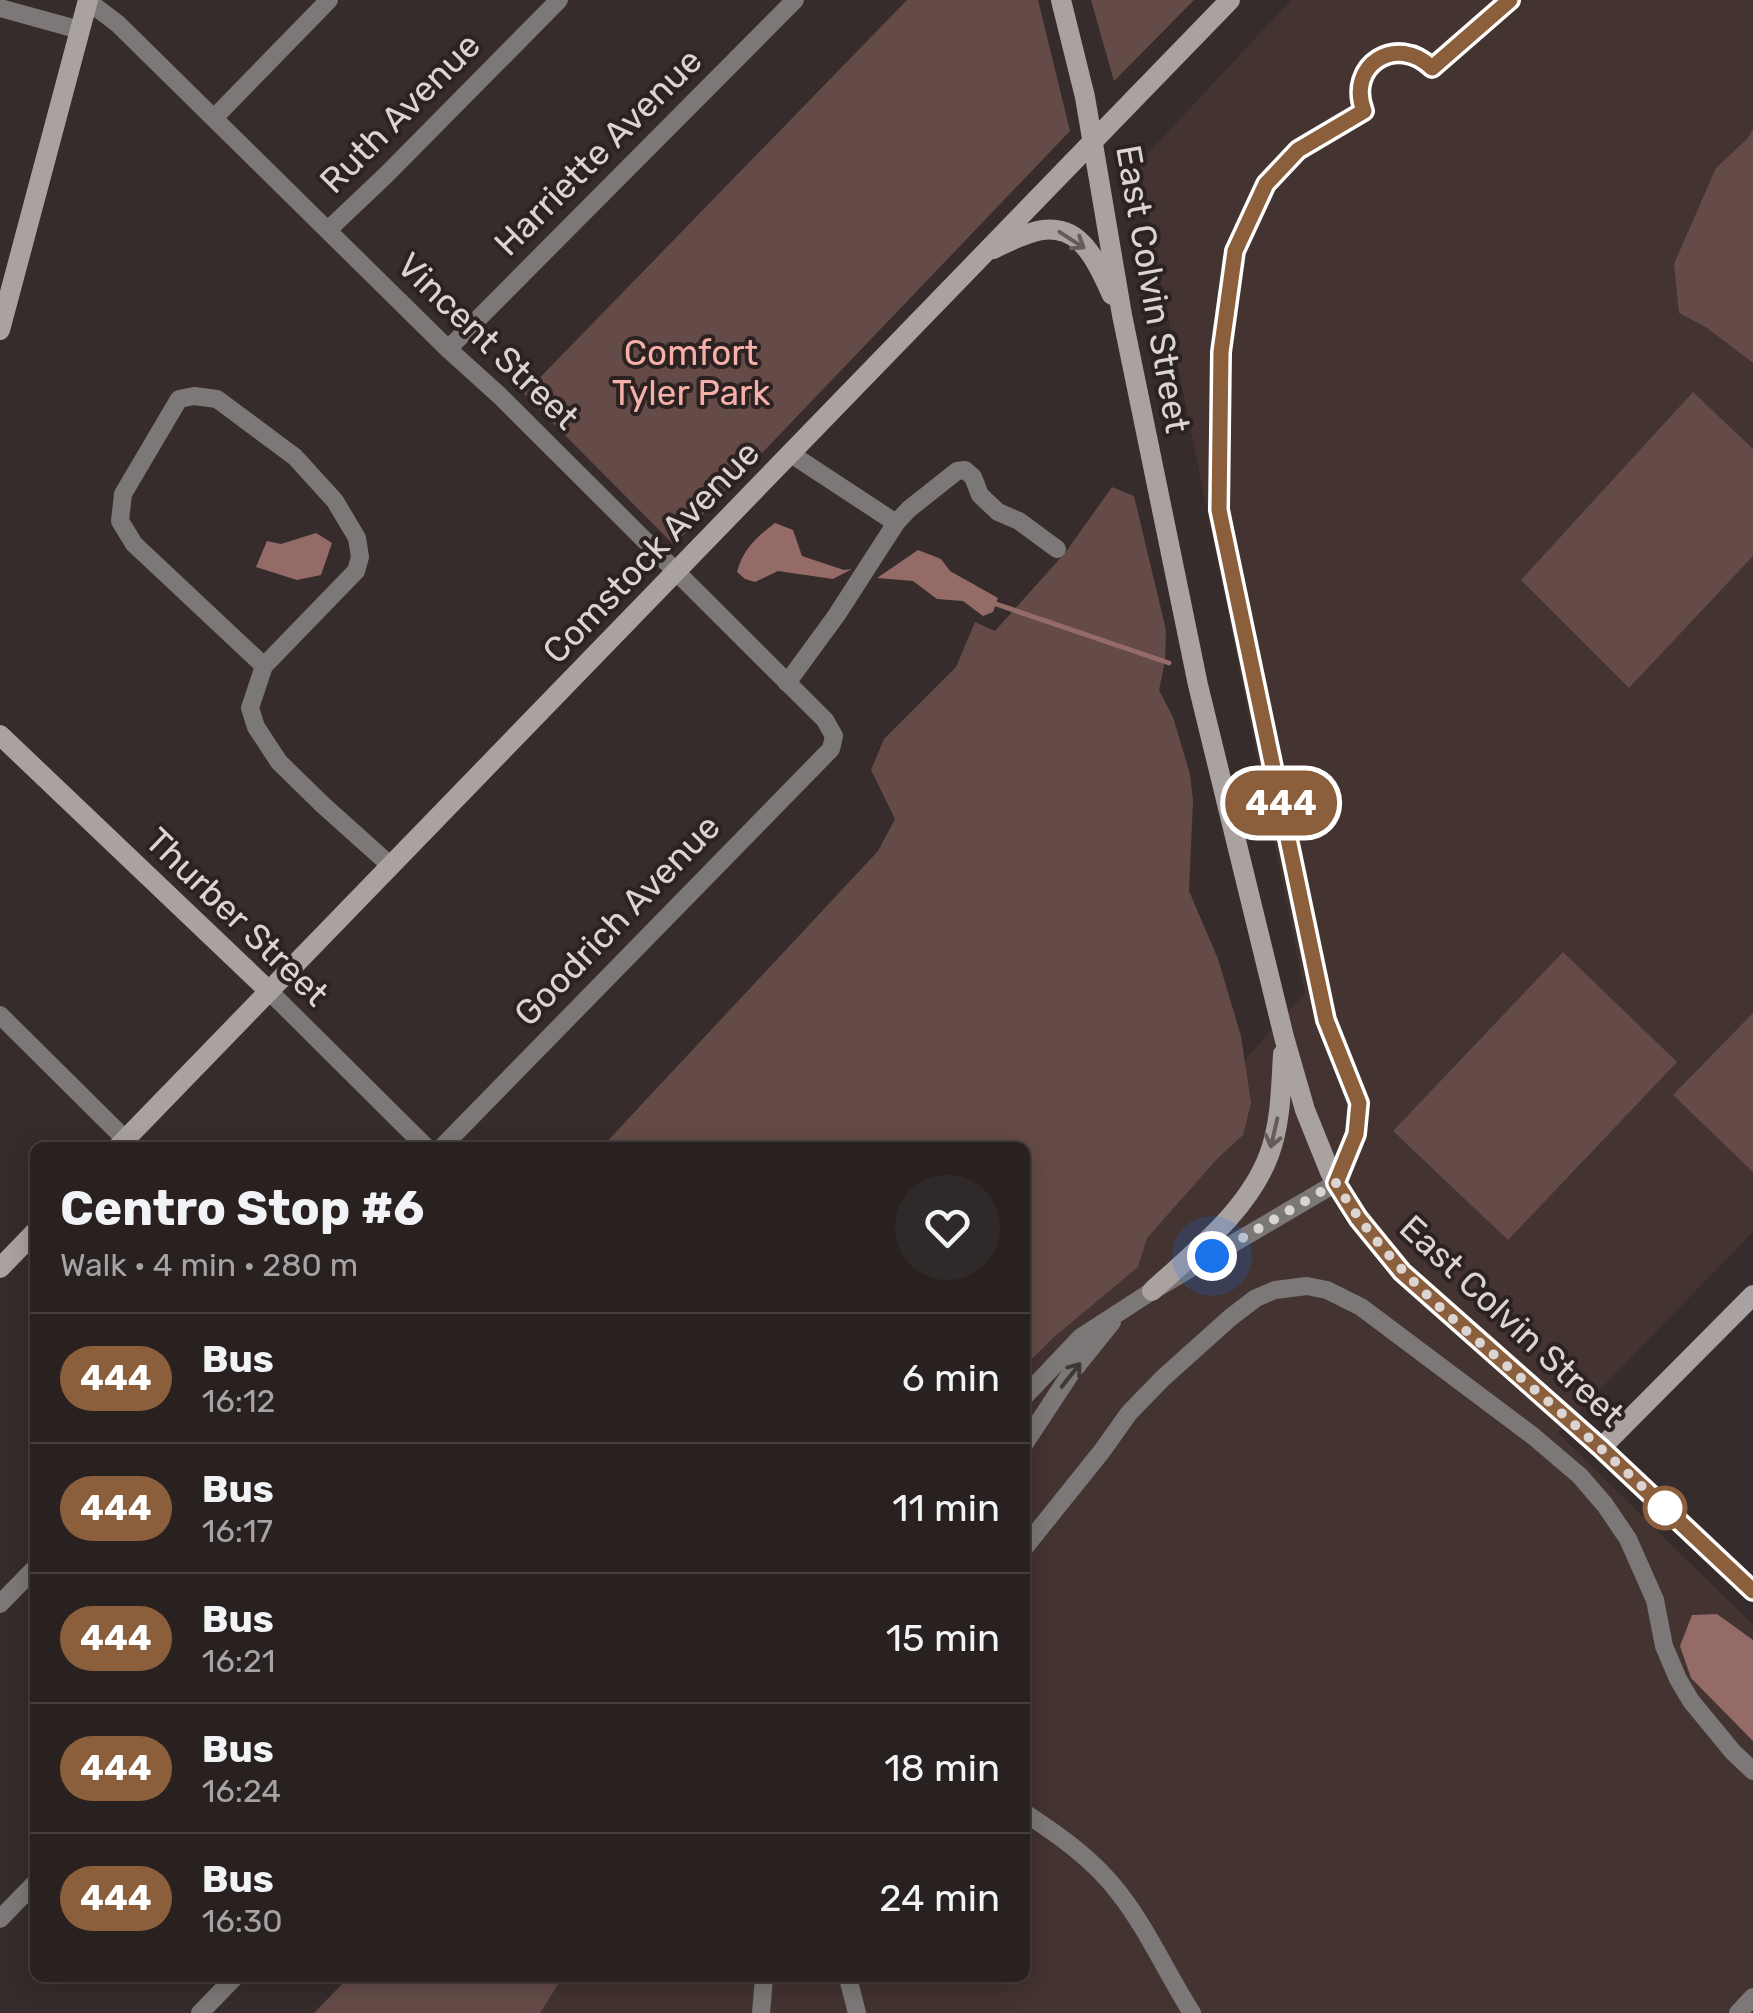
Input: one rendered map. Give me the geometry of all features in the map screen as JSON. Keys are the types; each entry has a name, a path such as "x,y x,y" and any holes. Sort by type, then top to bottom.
{"street":[{"path":"214,118 329,0"},
{"name":"Ruth Avenue","path":"329,229 558,0"},
{"name":"Harriette Avenue","path":"448,349 794,0"},
{"name":"East Colvin Street","path":"1061,0 1085,97 1122,315 1198,684 1284,1037 1305,1110 1336,1183 1358,1218 1402,1272 1601,1448 1753,1590"},
{"name":"Comstock Avenue","path":"122,1142 1230,0"},
{"path":"0,330 88,1"},
{"name":"Vincent Street","path":"88,1 118,24 500,396 787,682 834,736"},
{"path":"0,8 80,30"},
{"path":"987,251 1035,232 1056,230 1076,238 1106,280 1122,315"},
{"path":"264,666 134,544 120,521 123,494 179,399 218,399 258,427 295,457 322,486 357,538 360,557 356,571 264,666 250,708 256,728 279,762 392,866"},
{"path":"791,454 896,523"},
{"path":"787,682 836,616 896,523 958,471 965,470 973,477 980,494 998,512 1019,521 1057,549"},
{"name":"Thurber Street","path":"0,734 421,1142"},
{"name":"Goodrich Avenue","path":"447,1142 830,749 834,736"},
{"path":"0,1015 120,1142"},
{"path":"1152,1291 1224,1224 1256,1182 1269,1156 1278,1119 1284,1037"},
{"path":"1030,1390 1081,1336 1336,1183"},
{"path":"0,1268 30,1237"},
{"path":"1030,1541 1129,1413 1188,1355 1256,1298 1274,1290 1307,1286 1327,1290 1361,1307 1580,1476 1628,1538 1655,1600 1664,1646 1678,1679 1711,1726 1753,1771"},
{"path":"1601,1448 1753,1294"},
{"path":"1030,1436 1071,1374 1122,1309"},
{"path":"1030,1400 1045,1373"},
{"path":"0,1604 30,1573"},
{"path":"1030,1816 1078,1850 1119,1892 1192,2013"},
{"path":"0,1919 30,1888"},
{"path":"200,2013 230,1982"},
{"path":"761,2013 764,1982"},
{"path":"849,1982 857,2013"},
{"path":"1738,2013 1753,1998"}],"shaded area":[{"path":"1291,0 1753,0 1753,129 1749,138 1716,168 1679,313 1707,328 1753,363 1753,1232 1558,1433 1753,1625 1753,2013 383,2013 411,1982 1030,1982 1030,1296 1305,993 1137,165"},
{"path":"775,523 793,530 802,556 852,569 833,579 778,571 755,582 745,579 737,572 743,557"},
{"path":"316,533 332,543 321,575 297,580 256,567 267,541 281,544"},
{"path":"918,550 941,559 950,571 998,598 993,612 983,616 963,601 937,599 913,581 877,578"},
{"path":"1717,1614 1753,1640 1753,1741 1691,1678 1680,1646 1692,1615"}],"green space":[{"name":"Comfort Tyler Park","path":"907,0 1038,0 1070,131 674,545 524,394"},
{"path":"1091,0 1194,0 1114,81"},
{"path":"1753,129 1753,363 1707,328 1679,313 1674,264 1716,168"},
{"path":"1693,392 1753,449 1753,556 1629,688 1521,580"},
{"path":"1112,487 1134,496 1166,630 1159,690 1173,717 1190,774 1193,801 1189,891 1218,959 1241,1036 1251,1103 1243,1135 1147,1238 1138,1267 1030,1361 1030,1142 607,1142 878,851 895,819 871,770 884,739 956,667 975,622 995,631 1065,553"},
{"path":"1563,952 1677,1062 1508,1240 1393,1131"},
{"path":"1753,1013 1753,1172 1673,1095"},
{"path":"344,1982 559,1982 540,2013 314,2013"}],"waterway":[{"path":"996,604 1169,663"}],"bus line":[{"name":"444","path":"1510,0 1432,68 1415,55 1401,52 1376,59 1364,74 1360,88 1364,111 1298,150 1266,184 1235,251 1221,352 1219,510 1326,1020 1359,1103 1356,1134 1336,1183 1358,1218 1402,1272 1601,1448 1753,1591"}],"route":[{"path":"1212,1256 1336,1183 1358,1218 1402,1272 1677,1519 1665,1508"}]}
